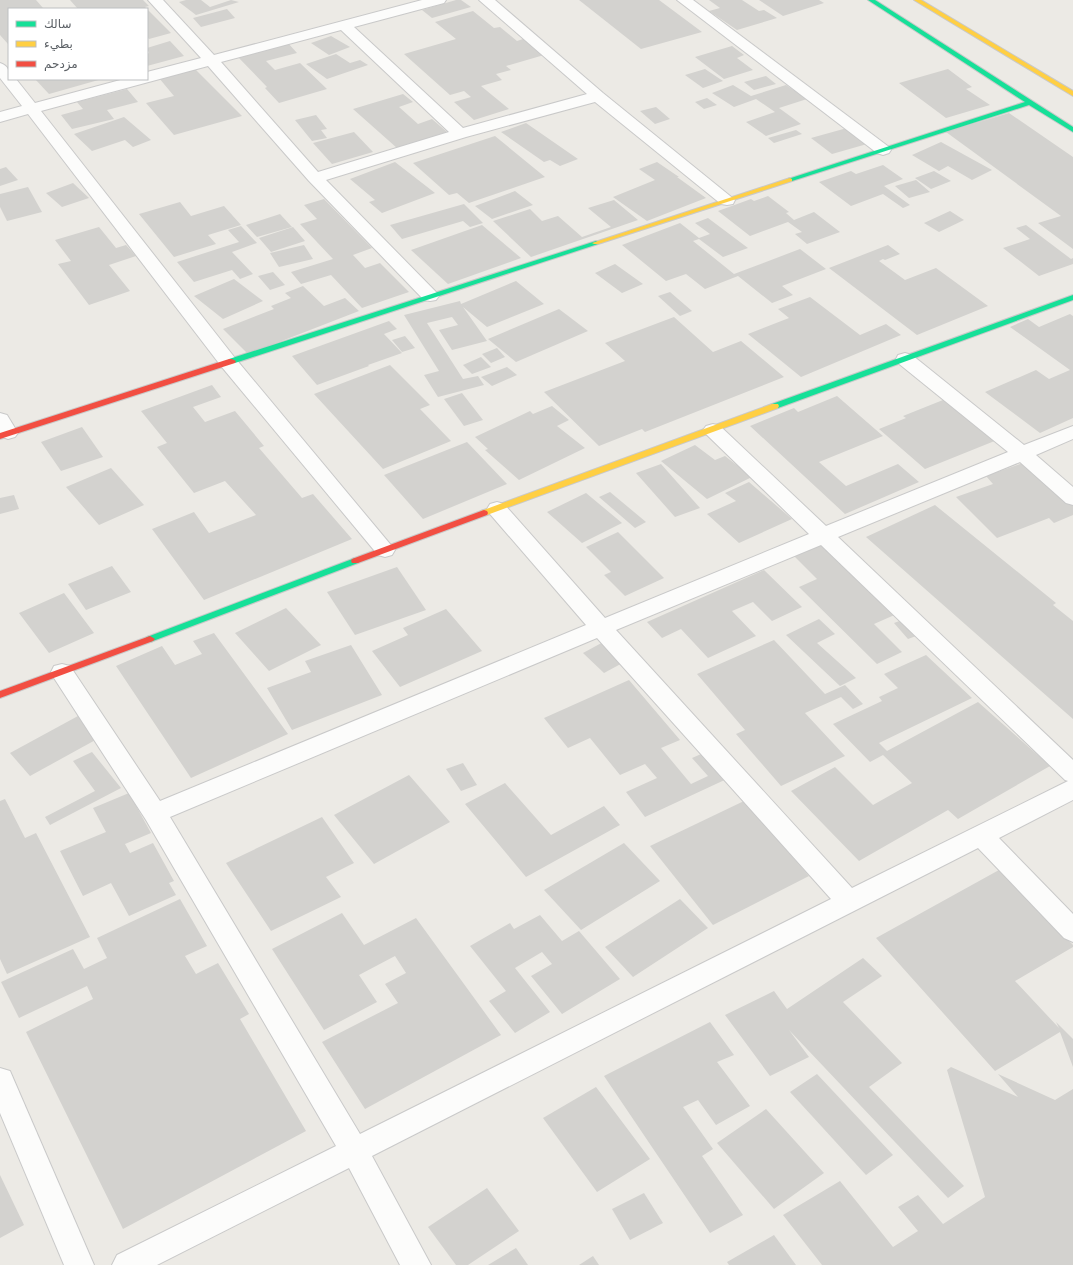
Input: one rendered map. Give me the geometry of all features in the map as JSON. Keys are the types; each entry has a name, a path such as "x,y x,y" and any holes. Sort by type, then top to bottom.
{"street":[{"path":"155,0 212,60 316,178 430,296"},
{"path":"148,77 439,0"},
{"path":"486,0 598,96 726,200"},
{"path":"684,0 883,150"},
{"path":"871,0 1073,130"},
{"path":"916,0 1073,94"},
{"path":"345,26 460,134"},
{"path":"0,68 8,78"},
{"path":"10,80 228,362 385,550"},
{"path":"0,116 137,80"},
{"path":"316,178 460,134 598,96"},
{"path":"3,429 228,362 1031,102"},
{"path":"0,695 385,550 1073,298"},
{"path":"905,359 1022,453 1073,498"},
{"path":"713,430 1073,774"},
{"path":"155,813 1073,432"},
{"path":"497,509 601,628 849,902"},
{"path":"62,672 155,813 354,1150 416,1265"},
{"path":"128,1265 1073,789"},
{"path":"981,835 1073,930"},
{"path":"0,1080 79,1265"}],"building":[{"path":"0,0 36,0 43,8 8,8 8,44 0,35"},
{"path":"70,0 143,0 149,6 145,7 146,8 77,8"},
{"path":"186,0 201,0 210,7 231,0 239,2 196,15 179,2"},
{"path":"456,0 461,0 471,7 432,18 422,10"},
{"path":"579,0 659,0 702,32 641,49"},
{"path":"709,0 742,0 759,11 764,10 777,18 737,30 709,11 720,8"},
{"path":"759,0 819,0 824,3 783,16"},
{"path":"227,9 235,18 201,27 193,18"},
{"path":"148,10 171,33 148,38"},
{"path":"473,11 494,28 500,27 517,41 523,39 544,55 506,66 511,70 496,74 502,80 481,86 509,109 474,120 454,102 471,97 464,91 450,95 404,54 456,39 435,22"},
{"path":"331,36 350,47 329,55 311,43"},
{"path":"170,41 184,56 148,66 148,48"},
{"path":"288,43 297,53 266,61 275,70 300,63 327,89 279,103 265,88 267,87 238,57"},
{"path":"732,46 744,55 737,58 753,70 724,79 695,57"},
{"path":"336,54 350,63 360,60 368,65 327,79 306,64"},
{"path":"195,69 242,116 174,135 146,103 174,96 159,78"},
{"path":"705,69 723,81 703,88 685,75"},
{"path":"948,69 972,87 966,89 990,105 946,118 899,83"},
{"path":"766,76 776,84 754,90 744,82"},
{"path":"36,80 98,80 49,94"},
{"path":"733,85 751,96 786,85 807,99 779,108 801,124 766,136 746,122 775,112 756,99 734,107 712,93"},
{"path":"127,89 138,102 107,110 114,119 72,129 61,115 83,109 77,102"},
{"path":"403,94 413,102 399,107 418,124 432,119 447,132 397,148 353,109"},
{"path":"707,98 717,105 704,109 695,102"},
{"path":"656,107 670,119 655,124 640,111"},
{"path":"1009,113 1073,157 1073,249 1038,223 1061,216 946,132"},
{"path":"316,115 327,129 321,130 327,138 312,141 295,120"},
{"path":"124,117 151,140 133,147 125,140 92,151 74,134"},
{"path":"526,123 578,159 560,166 550,160 544,162 501,132"},
{"path":"847,128 867,144 832,154 811,138"},
{"path":"796,130 802,134 774,143 768,138"},
{"path":"354,132 373,152 332,164 313,143"},
{"path":"495,136 545,177 469,203 457,193 449,195 413,163"},
{"path":"941,142 992,170 972,180 948,166 939,171 912,155"},
{"path":"395,162 435,193 382,213 369,202 375,200 350,179"},
{"path":"657,162 706,198 647,221 613,197 655,180 639,169"},
{"path":"883,165 903,179 884,186 910,205 903,208 883,194 851,206 819,182 851,171 856,174"},
{"path":"6,167 18,180 0,186 0,169"},
{"path":"934,171 951,181 931,189 915,178"},
{"path":"916,180 930,192 909,198 895,186"},
{"path":"73,183 89,198 62,207 46,193"},
{"path":"28,187 42,212 7,221 0,207 0,194"},
{"path":"515,191 533,205 492,219 475,206"},
{"path":"768,196 789,212 786,213 794,220 814,212 840,232 807,244 795,234 802,232 788,222 750,236 718,211 751,199 754,201"},
{"path":"324,199 372,248 353,255 365,268 380,263 409,292 362,308 331,275 301,284 291,272 333,259 300,224 317,219 304,205"},
{"path":"614,200 638,220 531,257 493,221 530,209 542,221 558,216 582,237 611,227 588,208"},
{"path":"180,202 191,216 224,206 241,225 208,235 216,244 174,257 139,214"},
{"path":"464,204 483,223 470,227 463,221 402,239 390,225"},
{"path":"950,211 964,220 939,232 924,223"},
{"path":"280,214 292,227 257,237 246,225"},
{"path":"708,218 748,248 723,257 699,239 693,241 734,274 800,249 826,269 782,286 793,295 772,303 738,276 705,289 686,274 666,281 622,245 680,223 699,238 710,234 695,223"},
{"path":"482,225 521,258 448,284 411,250"},
{"path":"1026,225 1071,259 1073,258 1073,264 1039,276 1003,248 1030,239 1016,228"},
{"path":"241,226 257,243 232,252 253,274 240,279 232,270 194,282 177,262 239,242 228,230"},
{"path":"99,227 116,248 126,245 136,256 109,265 130,291 89,305 58,264 71,261 55,240"},
{"path":"293,227 305,241 271,252 259,238"},
{"path":"304,245 313,259 279,267 270,253"},
{"path":"888,245 900,254 879,261 905,280 936,268 988,306 917,335 829,268"},
{"path":"615,264 643,284 622,293 595,273"},
{"path":"273,272 285,285 270,290 258,276"},
{"path":"234,279 263,301 223,319 194,296"},
{"path":"516,281 544,304 487,327 463,307 487,341 452,350 439,330 458,325 452,317 427,323 463,379 478,376 484,385 438,397 424,375 439,371 404,315 460,301 461,304"},
{"path":"303,286 324,306 345,298 359,311 248,354 223,329 274,309 271,306 291,298 285,293"},
{"path":"670,292 692,311 680,316 658,296"},
{"path":"810,297 860,335 886,324 901,335 801,377 748,334 789,318 778,309"},
{"path":"559,309 588,331 516,362 488,339"},
{"path":"1070,314 1073,316 1073,418 1040,433 985,392 1036,370 1049,379 1070,370 1010,327 1028,319 1039,327"},
{"path":"674,317 713,352 741,341 784,377 645,432 642,429 599,446 544,392 625,361 605,343"},
{"path":"389,321 397,329 384,334 402,353 317,385 292,356"},
{"path":"405,336 415,348 402,352 392,340"},
{"path":"497,348 505,357 491,363 482,354"},
{"path":"481,357 491,367 472,374 463,365"},
{"path":"390,365 430,405 420,409 451,441 383,469 314,394"},
{"path":"507,367 517,375 492,386 481,377"},
{"path":"212,385 221,397 193,407 205,422 235,411 264,446 259,448 302,498 313,494 352,539 204,600 152,529 194,512 209,533 256,515 225,481 194,493 157,447 167,443 141,411"},
{"path":"462,393 483,420 464,426 444,399"},
{"path":"837,396 883,436 819,462 846,486 898,464 919,482 845,514 750,426 794,408 798,412"},
{"path":"953,396 1002,438 925,469 879,429 906,418 903,416"},
{"path":"552,406 569,420 557,426 585,448 519,480 485,450 488,449 475,437 530,411 533,414"},
{"path":"82,427 103,457 61,471 41,442"},
{"path":"467,442 507,484 423,519 384,475"},
{"path":"695,445 715,460 725,456 752,477 707,499 661,461"},
{"path":"1034,459 1073,495 1073,515 1054,523 1049,518 997,538 956,497 993,484 986,476"},
{"path":"661,464 700,508 675,517 636,473"},
{"path":"111,468 144,505 99,525 66,487"},
{"path":"749,482 792,519 739,543 707,514 736,501 725,493"},
{"path":"610,492 646,522 635,528 599,497"},
{"path":"586,493 622,523 582,543 547,512"},
{"path":"14,495 19,509 0,514 0,498"},
{"path":"935,505 1056,603 1053,605 1073,621 1073,719 866,537"},
{"path":"618,532 664,578 625,596 604,575 611,572 586,547"},
{"path":"823,540 899,613 874,624 902,652 877,664 799,587 817,579 791,553"},
{"path":"112,566 131,592 86,610 68,584"},
{"path":"397,567 426,610 355,635 327,592"},
{"path":"764,570 802,607 772,621 753,602 732,611 756,636 708,658 681,629 662,638 647,622"},
{"path":"64,593 94,633 49,653 19,613"},
{"path":"286,608 321,645 269,671 235,633"},
{"path":"446,609 482,651 400,687 372,651 408,635 403,628"},
{"path":"913,616 927,632 908,639 894,623"},
{"path":"819,619 835,634 817,643 856,678 840,686 786,635"},
{"path":"214,633 288,734 191,778 116,666 162,646 175,665 202,654 193,641"},
{"path":"607,640 628,660 604,673 583,653"},
{"path":"774,640 825,694 845,685 863,704 853,709 841,697 805,713 845,756 781,786 736,734 745,730 697,674"},
{"path":"351,645 382,695 292,730 267,688 311,672 305,661"},
{"path":"926,655 972,698 879,743 887,751 978,702 1050,766 958,819 948,810 859,861 791,791 835,767 873,805 912,783 883,755 870,762 833,724 882,701 879,697 898,688 884,674"},
{"path":"629,680 680,740 661,748 691,784 708,776 692,758 708,751 731,777 645,817 626,792 657,778 645,764 620,775 590,738 568,748 544,718"},
{"path":"78,716 99,738 30,776 10,753"},
{"path":"92,752 121,788 50,825 45,817 95,791 73,761"},
{"path":"463,763 477,785 461,791 446,769"},
{"path":"409,775 450,822 374,864 334,815"},
{"path":"505,783 551,835 604,806 620,825 526,877 465,804"},
{"path":"129,793 151,833 125,844 130,853 153,843 174,881 169,883 176,895 129,916 111,883 83,896 60,851 106,832 93,808"},
{"path":"5,799 25,838 36,833 90,937 7,974 0,959 0,801"},
{"path":"744,801 809,876 713,925 650,846"},
{"path":"322,817 354,863 326,877 341,897 271,931 226,863"},
{"path":"624,843 660,881 581,930 544,890"},
{"path":"999,870 1073,945 1073,947 1015,981 1059,1028 1056,1022 1073,1039 1073,1067 1060,1032 995,1071 876,938"},
{"path":"180,899 207,946 185,956 196,974 218,963 249,1014 240,1019 306,1131 123,1229 26,1032 93,999 87,986 19,1018 1,982 73,949 84,969 107,958 97,938"},
{"path":"680,899 708,928 633,977 605,947"},
{"path":"342,913 364,945 416,918 501,1035 365,1109 322,1042 398,1003 385,984 406,973 395,956 359,975 377,1002 324,1030 272,949"},
{"path":"540,915 562,941 579,931 620,979 562,1014 531,976 552,964 542,952 515,968 550,1012 515,1033 489,1001 506,991 470,946 510,923 514,929"},
{"path":"863,958 882,976 843,1002 902,1063 869,1087 964,1186 948,1198 789,1030 809,1057 770,1076 725,1015 774,991 787,1009"},
{"path":"710,1022 734,1055 717,1062 750,1106 716,1125 698,1100 683,1107 713,1149 702,1156 743,1215 710,1233 604,1076"},
{"path":"951,1067 1018,1097 998,1074 1055,1100 1073,1089 1073,1265 822,1265 783,1215 840,1181 893,1247 918,1231 898,1207 918,1195 943,1224 985,1197 947,1070"},
{"path":"817,1074 893,1155 866,1175 790,1092"},
{"path":"596,1087 650,1159 597,1192 543,1118"},
{"path":"766,1109 824,1173 774,1209 717,1143"},
{"path":"0,1175 24,1225 0,1238"},
{"path":"487,1188 519,1231 468,1265 456,1265 428,1227"},
{"path":"644,1193 663,1223 630,1240 612,1209"},
{"path":"774,1235 796,1265 729,1265 727,1262"},
{"path":"516,1248 528,1265 488,1265"},
{"path":"593,1256 599,1265 579,1265"}],"traffic: fast":[{"path":"871,0 1073,130"},
{"path":"790,180 1031,102"},
{"path":"232,361 596,243"},
{"path":"775,406 1073,297"},
{"path":"150,639 355,561"}],"traffic: slow":[{"path":"917,0 1073,94"},
{"path":"596,243 790,180"},
{"path":"484,513 775,406"}],"traffic: jam":[{"path":"0,436 232,361"},
{"path":"355,561 484,513"},
{"path":"0,695 150,639"}]}
